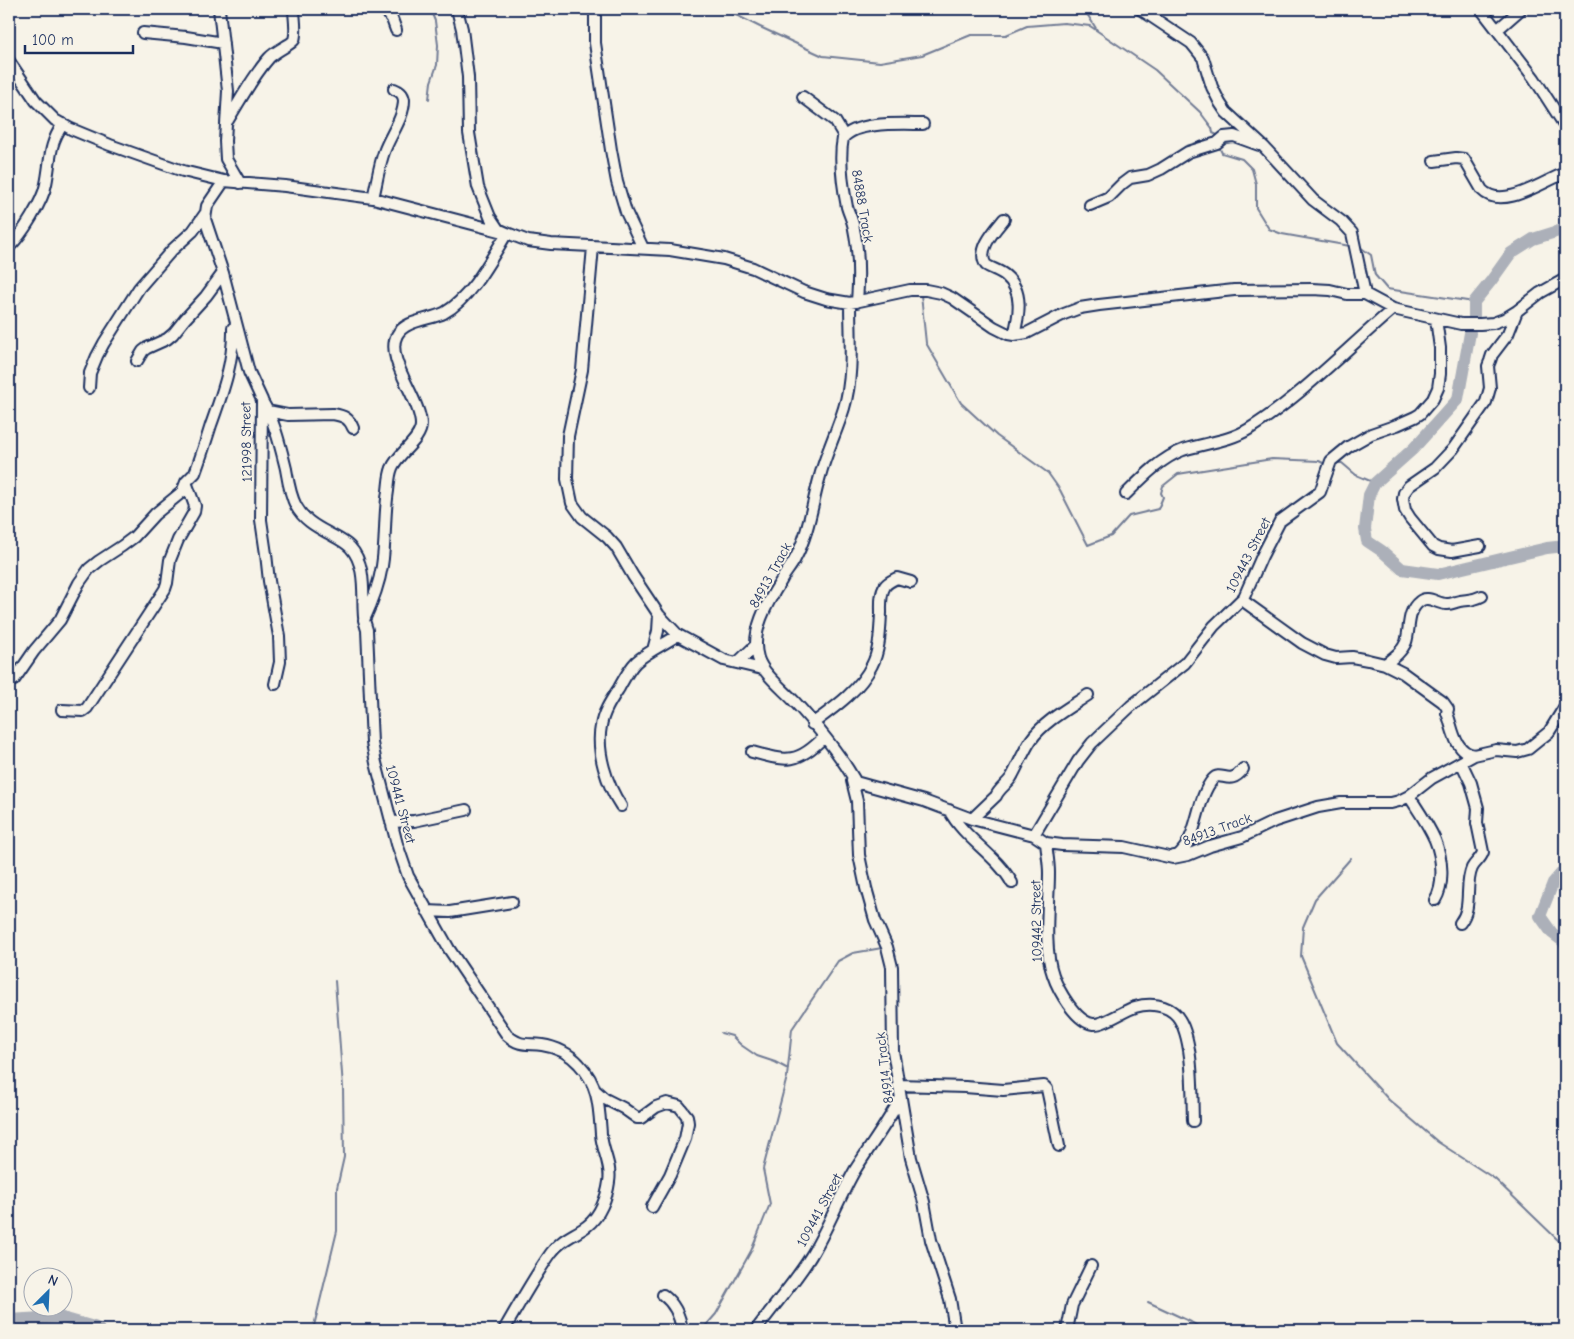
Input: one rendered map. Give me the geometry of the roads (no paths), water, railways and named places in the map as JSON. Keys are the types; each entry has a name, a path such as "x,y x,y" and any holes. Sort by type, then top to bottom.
{"street":[{"path":"219,9 228,91 225,140 226,159 240,183"},
{"path":"227,122 265,63 279,49 293,42 294,9"},
{"path":"384,9 392,19 396,30"},
{"path":"458,9 468,77 469,133 478,187 490,217 498,230 528,242 688,252 724,259 753,268 804,292 826,299 854,302 910,290 926,290 952,298 994,327 1014,335 1027,333 1080,308 1234,290 1312,289 1330,290 1347,294 1364,294 1394,310 1436,320 1461,324 1493,323 1504,319 1540,293 1565,279"},
{"path":"595,9 595,43 617,182 626,212 643,248"},
{"path":"1140,9 1192,42 1203,58 1212,87 1220,103 1313,200 1341,221 1352,233 1364,294"},
{"path":"1481,9 1534,78 1565,126"},
{"path":"1497,30 1520,9"},
{"path":"143,33 223,43"},
{"path":"9,61 36,101 47,113 63,124 103,142 183,171 224,181 285,186 373,198 507,233"},
{"path":"373,198 385,150 400,117 402,107 403,95 394,88"},
{"path":"803,97 835,122 844,136 860,127 891,124 923,124"},
{"path":"9,247 20,234 42,197 52,146 63,124"},
{"name":"84888 Track","path":"844,136 841,162 846,201 854,226 857,248 858,266 854,302"},
{"path":"1090,205 1109,197 1130,178 1148,175 1188,152 1217,143 1224,137 1234,136 1264,147"},
{"path":"1434,160 1464,159 1482,190 1486,194 1497,198 1512,196 1532,189 1565,173"},
{"path":"89,388 90,373 97,356 139,288 172,250 193,231 205,214 211,198 224,181"},
{"name":"121998 Street","path":"205,214 207,226 223,273 249,372 262,400 261,520 279,636 280,662 276,684"},
{"path":"1004,219 986,246 982,257 986,265 1005,274 1010,279 1018,296 1020,310 1014,335"},
{"path":"364,620 372,601 382,566 385,513 390,475 395,461 417,436 420,429 419,413 401,372 394,350 394,341 397,334 403,328 442,313 456,304 487,265 507,233"},
{"path":"593,247 582,370 568,436 566,460 569,493 572,503 582,517 608,537 659,615 678,635 724,660 762,669 795,702 824,737 851,777"},
{"path":"137,360 147,348 167,339 173,334 223,273"},
{"name":"84913 Track","path":"762,669 758,660 756,645 758,627 781,579 792,564 805,537 820,476 845,408 854,302"},
{"path":"14,680 34,651 60,620 79,583 89,569 99,560 134,537 155,514 182,492 186,482 195,473 224,386 234,342 233,310"},
{"path":"1126,494 1146,474 1176,454 1246,431 1277,411 1394,310"},
{"path":"1480,546 1452,552 1433,546 1405,510 1404,493 1409,486 1435,468 1454,449 1486,402 1490,388 1488,366 1508,334 1517,311"},
{"name":"109443 Street","path":"1034,835 1078,761 1092,742 1131,706 1185,663 1214,626 1242,600 1248,591 1262,556 1280,521 1320,492 1329,465 1336,456 1348,446 1371,434 1415,417 1433,399 1438,388 1440,374 1440,348 1436,320"},
{"name":"109441 Street","path":"262,400 278,436 289,487 295,505 315,526 344,542 354,553 362,572 364,620 367,630 369,659 372,743 391,822 408,876 472,985 507,1036 518,1043 542,1045 566,1053 578,1063 596,1091 600,1108 602,1143 609,1164 610,1176 601,1208 587,1226 563,1240 554,1248 504,1330"},
{"path":"268,411 288,415 341,415 350,421 353,428"},
{"path":"62,710 83,711 87,708 165,589 170,560 178,540 194,512 195,506 186,482"},
{"path":"812,724 860,683 873,664 878,644 884,588 891,581 898,578 912,582"},
{"path":"1384,664 1394,658 1403,646 1412,613 1420,600 1428,599 1446,604 1473,600 1482,596"},
{"path":"1242,600 1302,643 1320,653 1336,658 1352,657 1384,664 1403,673 1443,702 1448,709 1447,713 1460,747 1468,754 1474,755"},
{"path":"653,650 658,631 659,615"},
{"path":"621,806 611,788 605,769 599,737 601,726 607,710 629,671 638,660 678,635"},
{"path":"738,663 756,645"},
{"path":"972,819 1007,784 1038,731 1088,695"},
{"name":"84913 Track","path":"851,777 972,819 1034,835 1046,842 1062,845 1124,848 1179,858 1210,846 1242,837 1274,821 1318,807 1341,803 1391,803 1409,796 1432,778 1474,755 1496,750 1517,752 1528,749 1549,732 1565,706"},
{"path":"752,752 787,760 806,753 824,737"},
{"path":"1460,923 1466,913 1472,868 1483,852 1477,822 1478,808 1461,762"},
{"path":"1166,856 1177,856 1186,847 1206,794 1214,779 1218,776 1233,778 1243,770"},
{"name":"84914 Track","path":"851,777 857,801 859,856 875,920 887,947 892,967 893,1051 911,1158 924,1202 931,1240 950,1299 956,1330"},
{"path":"1409,796 1435,840 1437,847 1442,881 1439,894 1435,900"},
{"path":"391,822 414,821 466,810"},
{"path":"949,810 956,824 994,859 1012,882"},
{"name":"109442 Street","path":"1046,842 1049,871 1047,914 1050,966 1053,977 1077,1015 1091,1024 1102,1022 1137,1006 1152,1005 1164,1007 1177,1016 1182,1024 1190,1058 1193,1121"},
{"path":"427,911 450,912 512,902"},
{"path":"898,1085 1003,1090 1044,1086 1047,1089 1059,1146"},
{"path":"596,1091 605,1099 617,1104 637,1118 641,1118 656,1107 667,1103 679,1106 686,1116 688,1123 685,1139 670,1175 652,1207"},
{"name":"109441 Street","path":"756,1330 812,1254 850,1179 888,1121 900,1098"},
{"path":"1067,1330 1072,1305 1091,1266"},
{"path":"663,1295 674,1305 682,1330"}],"waterway":[{"path":"429,99 431,82 437,65 438,45 435,21 430,9"},
{"path":"726,9 823,56 880,62 922,55 971,35 1006,35 1027,26 1064,23 1090,26 1155,70 1200,112 1212,128 1213,133 1219,136"},
{"path":"1084,9 1097,30"},
{"path":"1218,145 1222,153 1242,159 1252,169 1256,184 1256,208 1269,229 1282,234 1350,246"},
{"path":"1474,319 1474,302 1511,253 1533,239 1565,229"},
{"path":"1358,247 1371,255 1375,275 1387,289 1474,302"},
{"path":"921,295 926,343 961,403 997,436 1048,473 1060,490 1088,545 1111,536 1129,516 1158,509 1163,497 1161,493 1163,486 1178,474 1272,459 1319,461 1325,464"},
{"path":"1470,333 1458,399 1413,449 1375,483 1369,495 1365,529 1367,541 1382,551 1402,569 1438,574 1547,548 1565,546"},
{"path":"1335,463 1342,463 1356,475 1375,483"},
{"path":"1351,858 1315,899 1303,927 1301,956 1337,1043 1389,1100 1438,1142 1495,1179 1560,1242 1565,1244"},
{"path":"1565,869 1553,883 1540,916 1552,933 1564,942 1565,945"},
{"path":"702,1330 716,1314 751,1251 770,1204 763,1169 787,1077 792,1029 838,961 853,953 882,948"},
{"path":"313,1330 337,1231 337,1188 344,1157 343,1087 335,981"},
{"path":"721,1033 732,1036 757,1056 788,1069"},
{"path":"1148,1302 1205,1330"},
{"path":"9,1320 59,1317 99,1330"}]}
